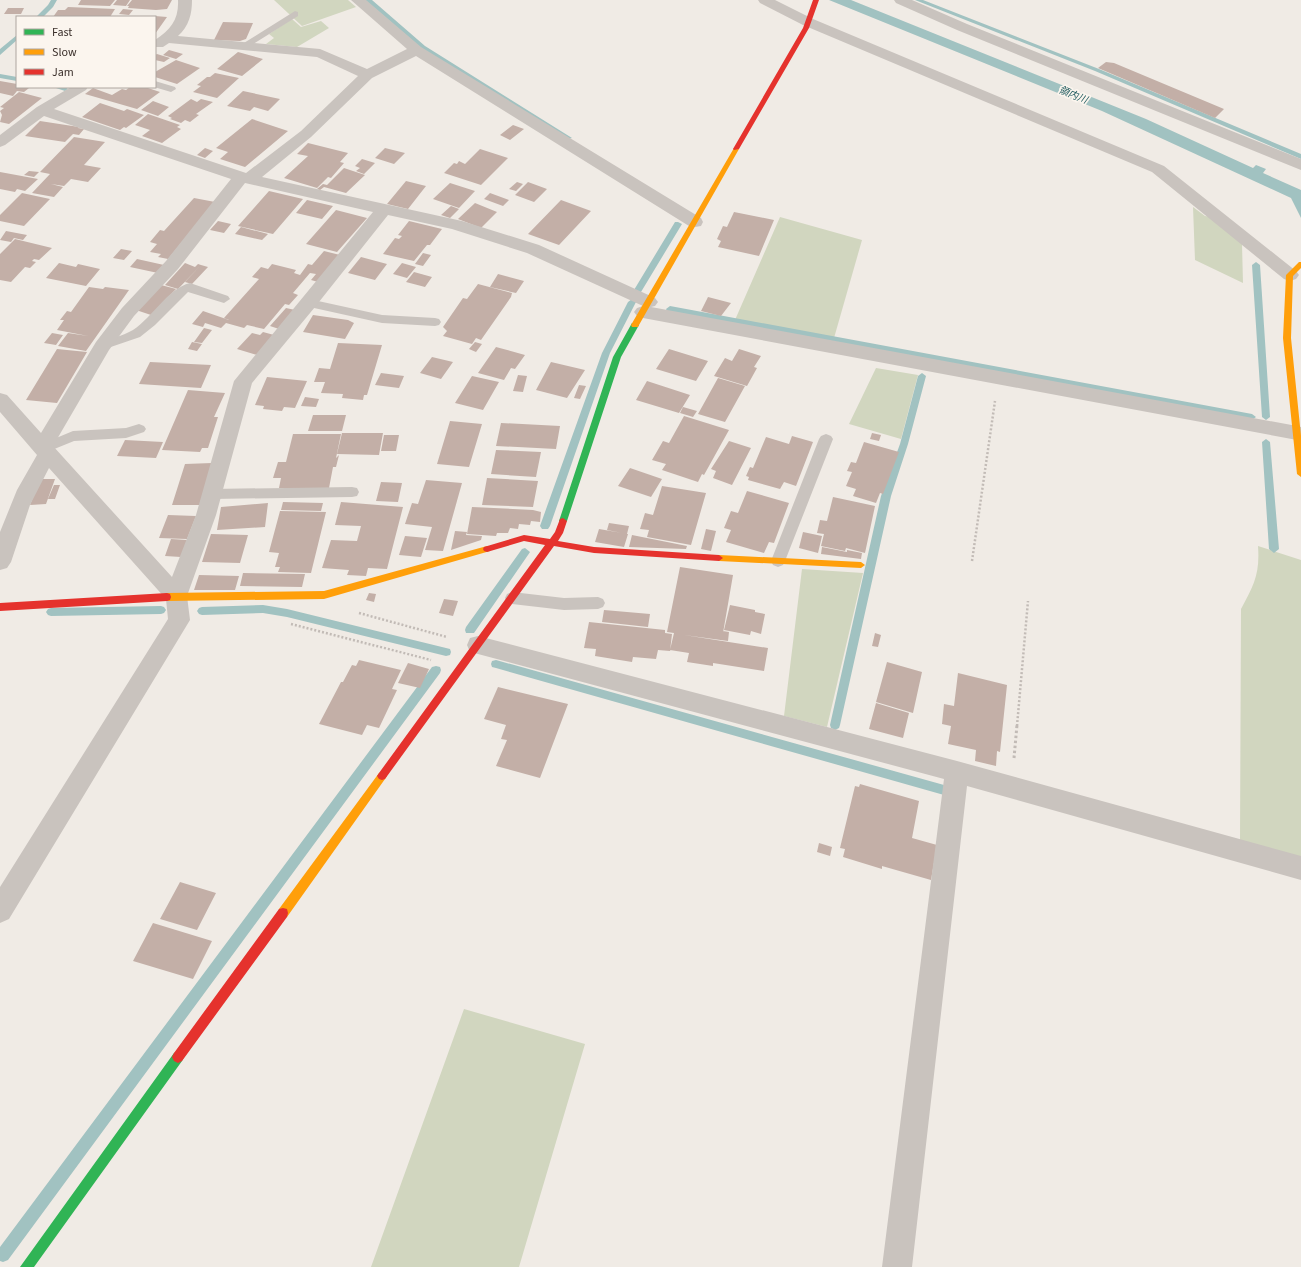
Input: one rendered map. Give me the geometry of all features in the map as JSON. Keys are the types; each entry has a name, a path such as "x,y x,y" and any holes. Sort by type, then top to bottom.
{"street":[{"path":"160,42 182,24 186,10 185,0"},
{"path":"358,0 416,50 695,222"},
{"path":"765,0 810,17 1158,169 1290,274"},
{"path":"26,1267 559,533 617,357 810,17 816,0"},
{"path":"901,0 962,27 1301,165"},
{"path":"160,42 244,46 320,53 367,75"},
{"path":"0,562 16,517 45,452 102,346 128,312 172,265 245,178 306,134 367,75 416,50"},
{"path":"3,136 42,110 79,88"},
{"path":"42,110 245,178 456,226 532,249 646,307 999,378 1296,433"},
{"path":"0,910 179,620 176,596 206,515 243,381 309,303 384,209"},
{"path":"1301,264 1290,274 1287,338 1301,474"},
{"path":"0,400 45,452 176,596"},
{"path":"0,426 24,428"},
{"path":"0,607 176,596 324,595 524,538 594,550 650,555 861,565"},
{"path":"478,645 957,772 1301,868"},
{"path":"897,1267 957,772"}],"lane":[{"path":"244,46 295,14"},
{"path":"156,84 171,89"},
{"path":"102,346 136,334 151,322 184,289 190,287 224,299"},
{"path":"309,303 382,319 435,322"},
{"path":"45,452 73,436 126,433 139,429"},
{"path":"778,561 826,438"},
{"path":"212,494 352,492"},
{"path":"512,598 564,604 598,603"}],"path":[{"path":"972,561 999,378"},
{"path":"324,595 340,608 478,645"},
{"path":"1011,787 1028,601"},
{"path":"286,623 461,668"}],"green space":[{"path":"274,0 348,0 356,7 302,26"},
{"path":"292,19 301,27 321,21 329,28 297,47 266,44 274,38 269,34"},
{"path":"1193,207 1205,216 1211,217 1242,244 1243,283 1195,260"},
{"path":"780,217 862,240 834,338 735,320"},
{"path":"876,368 918,375 901,439 849,424"},
{"path":"1258,546 1301,560 1301,859 1240,841 1241,609 1257,572"},
{"path":"802,569 863,573 827,727 784,716"},
{"path":"464,1009 585,1044 519,1267 371,1267"}],"water":[{"name":"領内川","path":"829,0 851,0 1146,119 1253,168 1256,165 1266,169 1263,173 1301,190 1301,218 1291,198 1102,111"}],"building":[{"path":"81,0 115,0 110,6 78,5"},
{"path":"117,0 130,0 126,6 113,5"},
{"path":"132,0 172,0 167,9 156,10 128,8 129,6 127,6"},
{"path":"68,7 115,9 111,16 54,16 58,10 65,10"},
{"path":"8,8 24,8 21,14 4,14"},
{"path":"123,9 133,10 129,15 119,14"},
{"path":"156,16 167,17 156,33"},
{"path":"223,22 253,23 246,39 240,41 214,40"},
{"path":"169,50 183,54 176,59 163,55"},
{"path":"238,52 263,59 242,76 217,69"},
{"path":"156,54 170,58 164,62 156,60"},
{"path":"176,60 200,68 177,84 156,77 156,71"},
{"path":"1106,62 1114,63 1224,109 1215,118 1098,68"},
{"path":"215,73 239,78 217,98 193,92 201,86 197,85"},
{"path":"0,81 16,84 16,88 29,88 24,92 17,91 13,96 0,93"},
{"path":"93,88 112,95 122,89 126,90 129,88 148,88 160,92 137,109 85,94"},
{"path":"243,91 280,99 268,111 254,107 250,111 227,106"},
{"path":"19,92 42,98 9,124 0,122 2,115 0,111 4,108 0,107"},
{"path":"191,99 197,102 201,99 213,102 196,114 199,115 190,122 185,120 181,123 170,119 172,118 168,116"},
{"path":"153,101 169,107 158,116 141,110"},
{"path":"100,103 124,111 127,109 144,115 126,128 124,127 120,130 82,117"},
{"path":"148,114 180,125 177,127 181,129 162,143 142,136 150,130 135,125"},
{"path":"252,119 288,131 245,167 220,159 228,152 216,148"},
{"path":"40,121 84,129 79,135 73,134 65,142 25,136"},
{"path":"513,125 524,129 510,140 500,135"},
{"path":"74,137 105,142 84,165 101,168 88,182 71,179 64,186 51,184 63,187 54,197 32,193 50,174 40,172"},
{"path":"308,143 348,153 340,162 344,163 331,178 328,177 317,188 284,178 308,156 297,154"},
{"path":"205,148 213,151 205,158 197,155"},
{"path":"385,148 405,153 394,164 375,158"},
{"path":"480,149 508,158 481,185 444,173 454,163 457,164 459,161 465,164"},
{"path":"362,159 375,163 364,174 356,171 360,168 355,166"},
{"path":"344,168 365,175 346,193 324,187 320,190 317,189 323,184 327,185"},
{"path":"29,171 39,172 34,177 24,175"},
{"path":"0,172 38,179 25,191 17,189 15,192 0,189"},
{"path":"406,181 426,186 408,209 387,204"},
{"path":"517,182 523,184 516,191 509,189"},
{"path":"528,182 547,189 534,202 515,195"},
{"path":"450,183 475,191 459,208 433,199"},
{"path":"269,191 303,199 273,234 238,226"},
{"path":"22,193 50,199 24,226 0,221 0,215"},
{"path":"490,193 509,200 503,206 484,199"},
{"path":"194,198 215,202 168,259 158,257 161,254 150,252 157,244 150,242 160,230 164,231"},
{"path":"307,200 333,206 322,219 296,213"},
{"path":"561,200 591,211 559,245 528,234"},
{"path":"475,203 497,212 481,228 458,219"},
{"path":"451,206 459,209 450,218 441,215"},
{"path":"336,210 367,218 337,252 306,244"},
{"path":"734,212 774,220 759,256 718,247 721,241 717,239 723,226 727,227"},
{"path":"218,221 231,224 224,233 210,230"},
{"path":"409,221 442,229 430,245 427,245 414,261 383,254 395,238 399,239 402,236 398,235"},
{"path":"241,227 268,234 262,240 235,234"},
{"path":"6,231 27,235 23,240 14,238 11,242 0,240"},
{"path":"15,239 52,248 39,260 34,259 32,261 36,262 30,268 25,267 11,282 0,280 0,254"},
{"path":"121,249 132,251 124,260 113,258"},
{"path":"324,251 340,255 318,282 311,280 316,274 310,273 293,293 298,295 289,305 285,304 264,329 247,325 244,328 226,323 221,328 205,323 203,327 192,324 203,311 229,320 224,318 259,279 252,277 261,267 268,269 272,264 296,270 294,273 300,275 308,264 312,265"},
{"path":"423,253 431,255 423,266 415,264"},
{"path":"361,257 387,264 375,280 348,273"},
{"path":"137,259 164,265 158,273 130,267"},
{"path":"59,263 76,267 78,264 100,269 86,286 46,278"},
{"path":"185,263 195,267 198,264 201,265 178,289 165,285"},
{"path":"402,263 416,267 407,278 393,274"},
{"path":"201,265 208,267 192,284 185,282"},
{"path":"414,272 432,277 425,287 406,282"},
{"path":"498,274 524,281 516,293 490,287"},
{"path":"478,284 512,293 511,297 481,340 476,338 472,344 443,336 447,331 443,327 463,298 467,299"},
{"path":"161,285 176,289 151,315 136,310"},
{"path":"89,287 129,290 86,351 58,346 68,333 88,336 57,330 64,320 60,320 67,311 71,312"},
{"path":"708,297 731,303 721,316 701,311"},
{"path":"286,308 295,310 279,329 270,326"},
{"path":"313,315 348,320 354,323 345,339 303,332"},
{"path":"204,328 212,330 202,343 194,342"},
{"path":"263,332 274,335 257,355 237,349 252,333 260,335"},
{"path":"52,333 63,335 56,345 44,343"},
{"path":"192,342 202,344 197,351 188,349"},
{"path":"475,342 482,344 476,352 469,349"},
{"path":"338,343 382,345 367,395 364,395 363,400 342,398 343,394 321,393 325,382 314,382 319,368 330,369"},
{"path":"496,347 525,355 515,369 511,368 504,380 478,373"},
{"path":"57,349 87,352 57,403 26,400"},
{"path":"669,349 708,361 696,381 656,369"},
{"path":"739,349 761,356 754,367 757,368 747,386 714,376 725,358 732,361"},
{"path":"432,357 453,362 441,379 420,373"},
{"path":"150,362 211,365 201,388 139,384"},
{"path":"551,362 585,370 567,398 536,390"},
{"path":"381,373 404,376 399,388 375,385"},
{"path":"518,375 527,376 523,392 513,391"},
{"path":"472,376 499,382 483,410 455,403"},
{"path":"267,377 307,381 295,408 284,407 282,411 263,409 264,406 255,405"},
{"path":"718,378 745,386 725,422 698,414"},
{"path":"647,381 690,395 679,413 636,400"},
{"path":"579,385 586,386 580,399 574,398"},
{"path":"188,390 225,393 214,417 218,417 208,448 202,448 200,452 162,450"},
{"path":"305,397 319,399 316,407 301,406"},
{"path":"683,407 697,411 693,417 680,413"},
{"path":"313,415 346,415 342,431 308,431"},
{"path":"684,416 729,430 704,475 702,474 698,482 662,470 666,464 652,460 663,441 669,443"},
{"path":"450,421 482,424 469,467 437,464"},
{"path":"501,423 560,426 556,449 496,446"},
{"path":"342,433 383,433 379,455 337,454"},
{"path":"872,433 881,435 879,441 870,439"},
{"path":"293,434 341,434 336,458 339,455 336,467 333,467 329,488 279,488 281,478 273,478 278,462 286,462"},
{"path":"384,435 399,435 396,451 381,451"},
{"path":"792,436 813,442 796,486 784,482 780,489 748,480 749,477 746,476 750,467 753,468 766,437 789,444"},
{"path":"125,440 163,442 156,458 117,456"},
{"path":"729,441 751,448 732,485 713,478 716,471 711,469"},
{"path":"864,442 899,452 883,494 880,493 876,503 853,496 856,489 846,486 852,472 847,471 851,462 856,463"},
{"path":"496,450 541,452 536,477 491,474"},
{"path":"212,463 201,505 172,505 185,464"},
{"path":"630,468 662,479 651,497 618,486"},
{"path":"487,478 538,481 533,507 482,505"},
{"path":"40,479 55,479 46,504 30,505"},
{"path":"426,480 462,483 443,551 425,550 432,527 405,524 412,503 418,504"},
{"path":"381,482 402,483 398,502 376,501"},
{"path":"54,485 60,485 55,499 48,499"},
{"path":"662,486 706,493 691,545 647,537 649,530 640,529 645,513 653,515"},
{"path":"747,491 789,503 774,543 769,542 764,553 726,542 731,530 724,528 731,511 738,513"},
{"path":"833,497 875,506 865,553 846,548 845,551 821,546 824,534 817,533 820,520 827,521"},
{"path":"283,502 323,503 321,511 281,510"},
{"path":"341,502 403,507 387,569 368,568 366,576 347,575 349,570 322,568 331,540 357,541 361,526 335,525"},
{"path":"268,503 265,527 217,530 221,507"},
{"path":"472,507 533,510 541,512 540,522 531,521 530,525 519,524 518,529 510,528 508,533 497,533 496,536 467,534"},
{"path":"280,511 326,512 311,573 278,572 280,567 275,567 279,553 269,552"},
{"path":"168,515 196,516 187,539 159,538"},
{"path":"609,523 629,526 627,534 607,530"},
{"path":"599,529 628,534 624,547 595,542"},
{"path":"706,529 716,531 711,551 701,549"},
{"path":"455,531 467,532 466,535 482,536 481,540 451,550"},
{"path":"803,532 822,536 818,553 799,548"},
{"path":"211,534 248,535 240,563 202,562"},
{"path":"632,535 687,546 686,549 629,547"},
{"path":"405,536 427,538 421,557 399,555"},
{"path":"171,539 187,540 181,557 165,556"},
{"path":"822,547 847,552 847,550 862,553 861,559 821,554"},
{"path":"680,567 733,575 723,631 729,632 728,641 684,635 768,648 764,671 713,663 713,666 687,662 689,653 670,650 674,633 667,632"},
{"path":"243,573 305,574 302,587 240,586"},
{"path":"199,575 239,576 235,590 194,590"},
{"path":"369,593 376,594 374,602 366,600"},
{"path":"444,599 458,601 453,616 439,613"},
{"path":"730,605 755,610 755,612 765,614 761,634 751,631 750,635 724,630"},
{"path":"604,610 650,614 648,627 602,622"},
{"path":"589,622 665,630 665,633 672,634 670,651 658,650 656,659 633,657 632,662 595,656 596,649 584,648"},
{"path":"875,633 881,635 878,647 872,646"},
{"path":"359,660 401,670 392,689 397,690 379,728 367,725 362,735 319,724 341,682 343,682 352,665 356,666"},
{"path":"887,662 922,672 913,713 876,702"},
{"path":"408,663 429,669 420,688 398,683"},
{"path":"958,673 1007,685 1000,752 997,751 996,766 975,761 976,750 948,744 951,726 942,724 944,704 954,706"},
{"path":"498,687 568,704 540,778 496,766 507,740 501,739 506,725 484,719"},
{"path":"876,703 909,713 903,738 869,729"},
{"path":"860,784 919,801 912,838 937,845 931,880 882,866 882,869 843,857 845,849 840,848 855,786 859,787"},
{"path":"819,843 832,847 830,856 817,852"},
{"path":"180,882 216,893 197,930 160,919"},
{"path":"153,923 212,941 193,979 133,961"}],"waterway":[{"path":"40,16 51,6 54,0"},
{"path":"368,0 423,47 569,138"},
{"path":"918,0 1097,70 1301,157"},
{"path":"0,53 16,38"},
{"path":"0,76 16,79"},
{"path":"60,88 65,89"},
{"path":"638,290 678,224"},
{"path":"1256,265 1266,417"},
{"path":"545,526 606,353 632,302"},
{"path":"670,309 1252,417"},
{"path":"835,725 886,496 904,444 922,376"},
{"path":"1266,442 1274,549"},
{"path":"470,630 525,552"},
{"path":"202,611 263,609 287,613 446,652"},
{"path":"51,612 161,610"},
{"path":"496,664 944,790"},
{"path":"0,1254 3,1255 436,670"}],"traffic: fast":[{"path":"563,521 617,357 635,325"},
{"path":"26,1267 178,1057"}],"traffic: slow":[{"path":"635,325 736,149"},
{"path":"1301,264 1290,275 1287,338 1301,474"},
{"path":"167,597 324,595 487,549"},
{"path":"719,558 861,565"},
{"path":"283,913 382,776"}],"traffic: jam":[{"path":"736,149 806,28 816,0"},
{"path":"382,776 559,533 563,521"},
{"path":"487,549 524,538 594,550 719,558"},
{"path":"0,607 167,597"},
{"path":"178,1057 283,913"}]}
